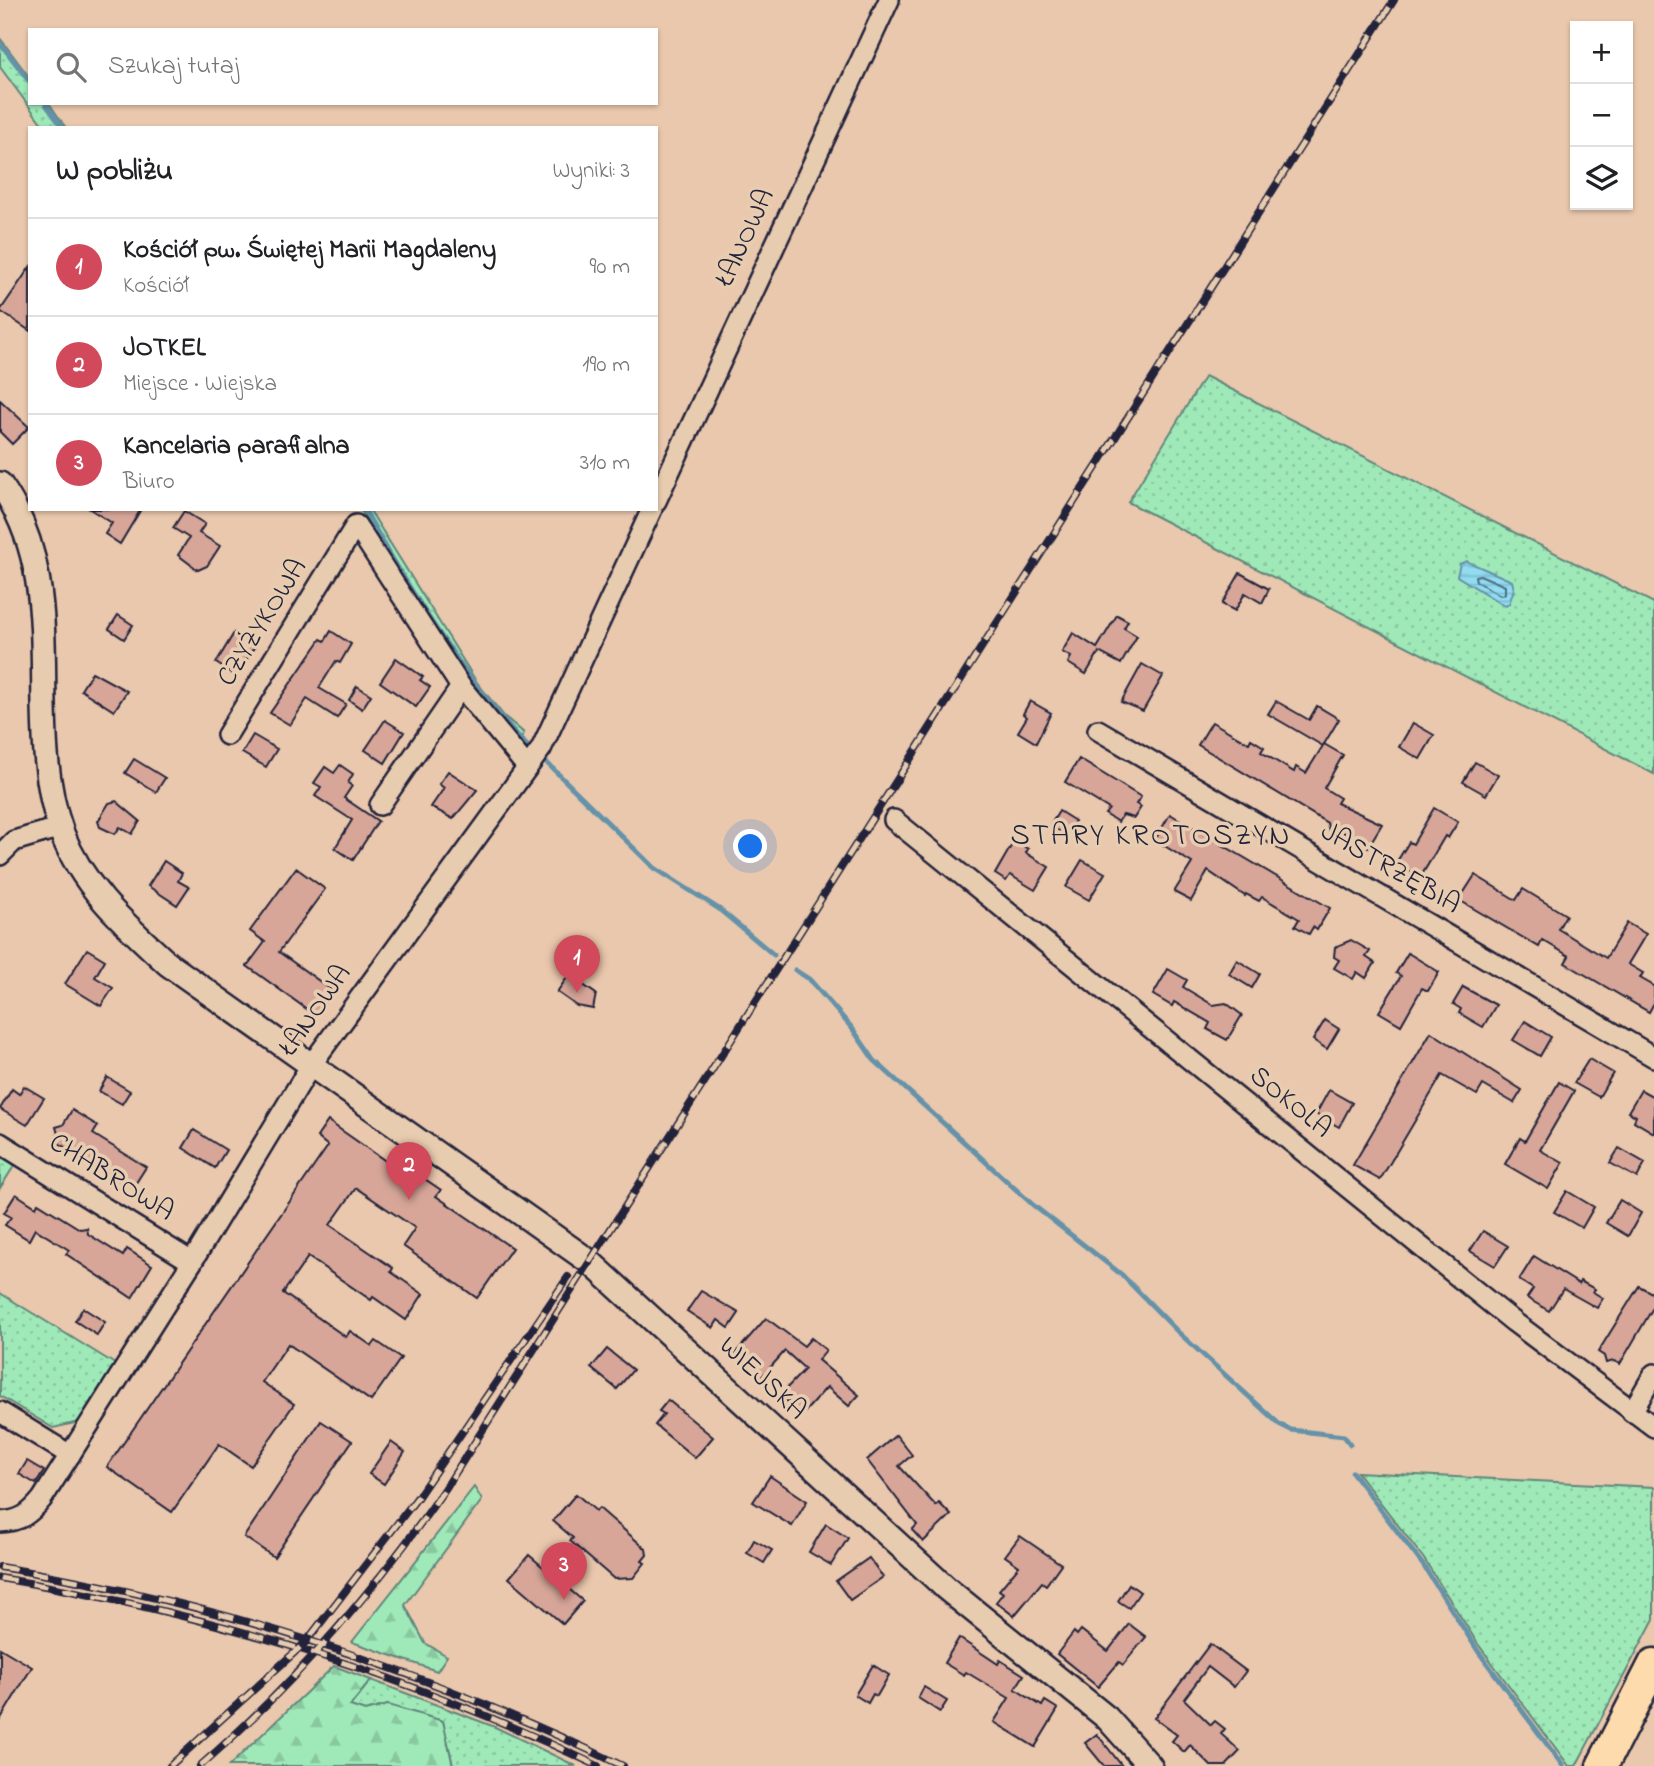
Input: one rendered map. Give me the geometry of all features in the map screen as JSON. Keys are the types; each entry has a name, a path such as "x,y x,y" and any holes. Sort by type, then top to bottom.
{"main road":[{"path":"1602,1766 1654,1664"}],"street":[{"name":"ŁANOWA","path":"658,497 889,0"},
{"name":"WIEJSKA","path":"0,484 20,523 39,586 45,638 46,748 50,788 61,827 82,874 111,911 168,964 590,1262 947,1589 1107,1718 1150,1766"},
{"name":"ŁANOWA","path":"0,1522 17,1521 32,1512 192,1262 311,1065 541,750 651,511"},
{"name":"CZYŻYKOWA","path":"227,735 356,526 461,687 527,767"},
{"path":"380,806 461,687"},
{"name":"JASTRZĘBIA","path":"1098,730 1654,1057"},
{"name":"SOKOLA","path":"894,820 1514,1322 1654,1427"},
{"path":"0,855 14,841 61,827"},
{"name":"CHABROWA","path":"0,1143 192,1262"},
{"path":"1632,1412 1654,1374"},
{"path":"0,1412 70,1455"}],"green space":[{"path":"0,38 28,75 28,105 0,67"},
{"path":"28,105 50,105 65,126 44,126"},
{"path":"1205,376 1654,603 1654,774 1128,502"},
{"path":"361,511 370,511 476,681 504,716 524,733 518,742 467,679"},
{"path":"0,1153 16,1163 0,1188"},
{"path":"0,1293 115,1364 79,1422 53,1428 0,1396"},
{"path":"1357,1472 1654,1487 1654,1619 1576,1766 1569,1766 1478,1644 1424,1559"},
{"path":"474,1487 482,1500 405,1605 425,1643 447,1656 437,1671 352,1642"},
{"path":"334,1666 371,1680 350,1706 365,1711 388,1705 443,1721 453,1766 229,1766"},
{"path":"371,1680 495,1727 576,1766 453,1766 443,1721 388,1705 365,1711 350,1706"}],"water":[{"path":"1466,561 1512,581 1514,589 1509,604 1505,606 1457,576 1460,564"}],"building":[{"path":"28,270 28,330 0,311"},
{"path":"0,400 28,428 12,444 0,432"},
{"path":"93,511 140,511 120,544 105,534 112,523"},
{"path":"184,511 205,524 199,533 220,546 207,566 198,570 178,555 189,538 173,528"},
{"path":"1240,573 1269,589 1262,603 1245,593 1235,611 1222,604"},
{"path":"118,615 133,625 124,639 109,629"},
{"path":"1117,615 1128,621 1124,628 1137,636 1121,664 1099,652 1086,674 1068,663 1071,657 1062,652 1073,633 1097,648"},
{"path":"331,631 351,644 340,663 336,661 319,688 346,704 337,718 307,699 290,725 270,713 321,639 325,641"},
{"path":"234,633 255,646 236,676 216,663"},
{"path":"396,658 423,677 420,680 430,687 416,707 380,682"},
{"path":"1142,664 1163,676 1143,711 1121,702"},
{"path":"92,672 127,691 114,711 81,690"},
{"path":"357,686 371,695 362,709 349,700"},
{"path":"1030,701 1051,713 1036,743 1018,732 1027,717 1023,714"},
{"path":"1276,701 1309,720 1317,706 1339,719 1323,746 1268,714"},
{"path":"385,720 404,732 385,763 365,750"},
{"path":"1212,722 1249,743 1251,739 1264,747 1261,752 1294,772 1296,767 1306,773 1324,744 1343,755 1324,788 1340,798 1337,803 1382,824 1368,847 1341,831 1329,831 1327,823 1198,745"},
{"path":"1413,723 1434,735 1420,759 1399,747"},
{"path":"253,735 277,749 266,767 242,753"},
{"path":"134,759 165,778 156,792 125,773"},
{"path":"1079,759 1141,797 1136,804 1141,807 1134,818 1123,815 1118,822 1105,814 1109,809 1065,782"},
{"path":"1475,762 1498,775 1486,795 1463,782"},
{"path":"340,765 353,774 348,783 352,786 344,798 378,821 353,860 335,848 352,820 315,796 321,787 314,783 325,767 334,773"},
{"path":"448,771 477,790 453,819 431,807 444,788 439,784"},
{"path":"116,801 140,821 132,834 120,827 115,834 100,827 98,821 109,803"},
{"path":"1434,808 1458,822 1448,838 1445,836 1420,878 1396,863 1409,842 1413,844"},
{"path":"1059,811 1075,821 1066,835 1050,826"},
{"path":"1170,814 1330,908 1317,930 1313,927 1309,934 1295,926 1299,919 1262,897 1259,901 1246,894 1245,896 1208,871 1191,901 1174,892 1192,863 1155,840"},
{"path":"1014,841 1028,849 1026,853 1049,867 1035,890 1010,875 1006,881 995,874"},
{"path":"1082,860 1105,873 1089,900 1066,887"},
{"path":"164,861 182,873 178,881 189,887 177,905 148,886"},
{"path":"296,868 325,889 279,952 333,991 315,1015 247,966 265,942 250,931"},
{"path":"1475,875 1516,900 1523,889 1566,915 1558,929 1606,958 1627,923 1646,934 1628,964 1643,973 1640,978 1654,986 1654,1003 1649,1012 1565,963 1569,956 1542,940 1539,947 1459,900"},
{"path":"1351,940 1370,951 1366,957 1375,963 1366,978 1357,972 1353,979 1334,968 1339,960 1334,957 1335,947"},
{"path":"87,949 105,960 95,977 113,988 101,1006 65,984"},
{"path":"1408,953 1439,972 1428,991 1422,988 1401,1025 1379,1012 1401,976 1396,973"},
{"path":"1237,960 1260,974 1252,988 1229,974"},
{"path":"1168,969 1187,980 1183,987 1213,1005 1226,1003 1242,1015 1227,1040 1207,1029 1210,1023 1174,1002 1172,1006 1153,995"},
{"path":"569,975 596,994 593,1009 577,1006 557,992"},
{"path":"1463,987 1496,1005 1483,1027 1459,1013 1461,1009 1453,1004"},
{"path":"1325,1020 1339,1029 1327,1049 1313,1040"},
{"path":"1525,1021 1551,1037 1540,1056 1513,1040"},
{"path":"1431,1032 1522,1090 1514,1103 1483,1085 1477,1095 1442,1075 1380,1180 1353,1165"},
{"path":"1589,1059 1613,1073 1599,1097 1574,1083"},
{"path":"107,1077 130,1091 122,1104 99,1091"},
{"path":"1559,1082 1574,1091 1540,1150 1563,1163 1548,1189 1505,1164 1520,1138 1525,1141"},
{"path":"24,1086 44,1098 27,1125 0,1109 12,1089 19,1094"},
{"path":"1329,1090 1352,1103 1339,1127 1316,1114"},
{"path":"1641,1090 1654,1097 1654,1133 1634,1121 1636,1116 1628,1112"},
{"path":"72,1110 98,1126 93,1134 146,1167 134,1186 125,1181 124,1184 54,1140 58,1134 56,1127 63,1125"},
{"path":"328,1121 403,1173 407,1167 441,1190 436,1196 512,1248 477,1298 403,1246 415,1228 356,1188 330,1225 393,1268 391,1272 423,1294 406,1320 373,1297 371,1300 308,1257 283,1293 346,1337 350,1331 372,1346 376,1341 401,1358 371,1401 288,1344 262,1382 294,1404 251,1466 219,1444 172,1512 107,1467 328,1146 317,1137"},
{"path":"194,1130 226,1150 215,1168 183,1148"},
{"path":"1619,1148 1645,1163 1637,1178 1610,1163"},
{"path":"1567,1191 1594,1207 1582,1228 1554,1212"},
{"path":"16,1194 36,1207 38,1203 80,1229 87,1228 88,1234 123,1256 127,1249 152,1265 132,1298 66,1254 69,1250 35,1229 29,1240 5,1225 11,1217 4,1213"},
{"path":"1620,1200 1641,1213 1628,1236 1606,1223"},
{"path":"1483,1231 1508,1246 1495,1266 1470,1251"},
{"path":"1534,1256 1579,1284 1580,1281 1595,1289 1593,1292 1603,1298 1597,1308 1563,1289 1549,1311 1527,1298 1533,1289 1519,1280"},
{"path":"1639,1286 1654,1294 1654,1306 1620,1364 1614,1361 1606,1363 1604,1356 1598,1352"},
{"path":"701,1291 739,1313 729,1328 718,1320 713,1328 687,1311"},
{"path":"83,1308 105,1322 97,1335 75,1321"},
{"path":"766,1318 804,1346 811,1338 826,1350 818,1360 859,1395 849,1406 827,1387 802,1415 780,1395 805,1369 785,1351 760,1379 733,1356"},
{"path":"607,1349 633,1370 617,1389 591,1368"},
{"path":"668,1400 713,1437 695,1458 655,1425 664,1414 659,1411"},
{"path":"321,1421 352,1441 274,1557 244,1537"},
{"path":"896,1435 912,1455 899,1466 936,1506 939,1503 951,1515 923,1542 912,1530 917,1525 867,1460"},
{"path":"391,1442 405,1452 384,1484 369,1474"},
{"path":"27,1461 44,1471 36,1484 19,1474"},
{"path":"770,1476 807,1501 792,1526 753,1502"},
{"path":"576,1494 596,1511 599,1508 646,1549 647,1555 642,1561 645,1563 633,1578 614,1579 570,1541 573,1538 553,1521"},
{"path":"826,1524 848,1538 831,1565 809,1552"},
{"path":"1020,1536 1061,1564 1046,1585 1042,1582 1014,1616 996,1602 1003,1593 999,1590 1019,1566 1005,1556"},
{"path":"754,1540 772,1550 764,1563 747,1553"},
{"path":"529,1555 583,1601 563,1624 509,1578"},
{"path":"869,1558 883,1577 850,1600 836,1581"},
{"path":"1129,1584 1140,1592 1129,1608 1118,1601"},
{"path":"1129,1624 1146,1637 1123,1665 1119,1662 1098,1687 1057,1654 1074,1632 1077,1635 1081,1630 1108,1651"},
{"path":"959,1638 998,1664 1000,1660 1024,1675 1015,1689 1042,1706 1045,1701 1058,1709 1035,1747 994,1722 1009,1698 966,1672 964,1675 944,1663"},
{"path":"1210,1644 1246,1671 1234,1687 1208,1667 1184,1699 1211,1725 1215,1721 1225,1729 1221,1734 1240,1751 1226,1766 1211,1766 1190,1745 1184,1752 1172,1741 1177,1735 1154,1718"},
{"path":"0,1648 32,1667 0,1720"},
{"path":"873,1665 889,1675 877,1696 873,1694 868,1703 855,1695"},
{"path":"924,1687 947,1701 940,1712 918,1698"},
{"path":"1097,1734 1122,1766 1104,1766 1085,1743"}],"waterway":[{"path":"0,43 28,79"},
{"path":"46,105 62,126"},
{"path":"365,511 439,634 482,693 529,748"},
{"path":"546,762 653,867 719,909 774,955"},
{"path":"795,970 809,979 852,1028 874,1060 1033,1205 1122,1275 1178,1332 1279,1424 1291,1430 1344,1436 1350,1444"},
{"path":"1352,1472 1423,1565 1478,1651 1563,1766"}],"railway":[{"path":"200,1766 235,1735 332,1635 390,1564 445,1489 1394,0"},
{"path":"170,1766 306,1642 417,1498 568,1277"},
{"path":"0,1567 162,1599 319,1644 472,1699 623,1766"},
{"path":"0,1578 155,1609 306,1651 453,1703 598,1766"}],"place":[{"name":"Kościół pw. Świętej Marii Magdaleny","path":"577,993"},
{"name":"JOTKEL","path":"409,1200"},
{"name":"Kancelaria parafialna","path":"564,1600"}],"district":[{"name":"STARY KROTOSZYN","path":"1151,837"}]}
